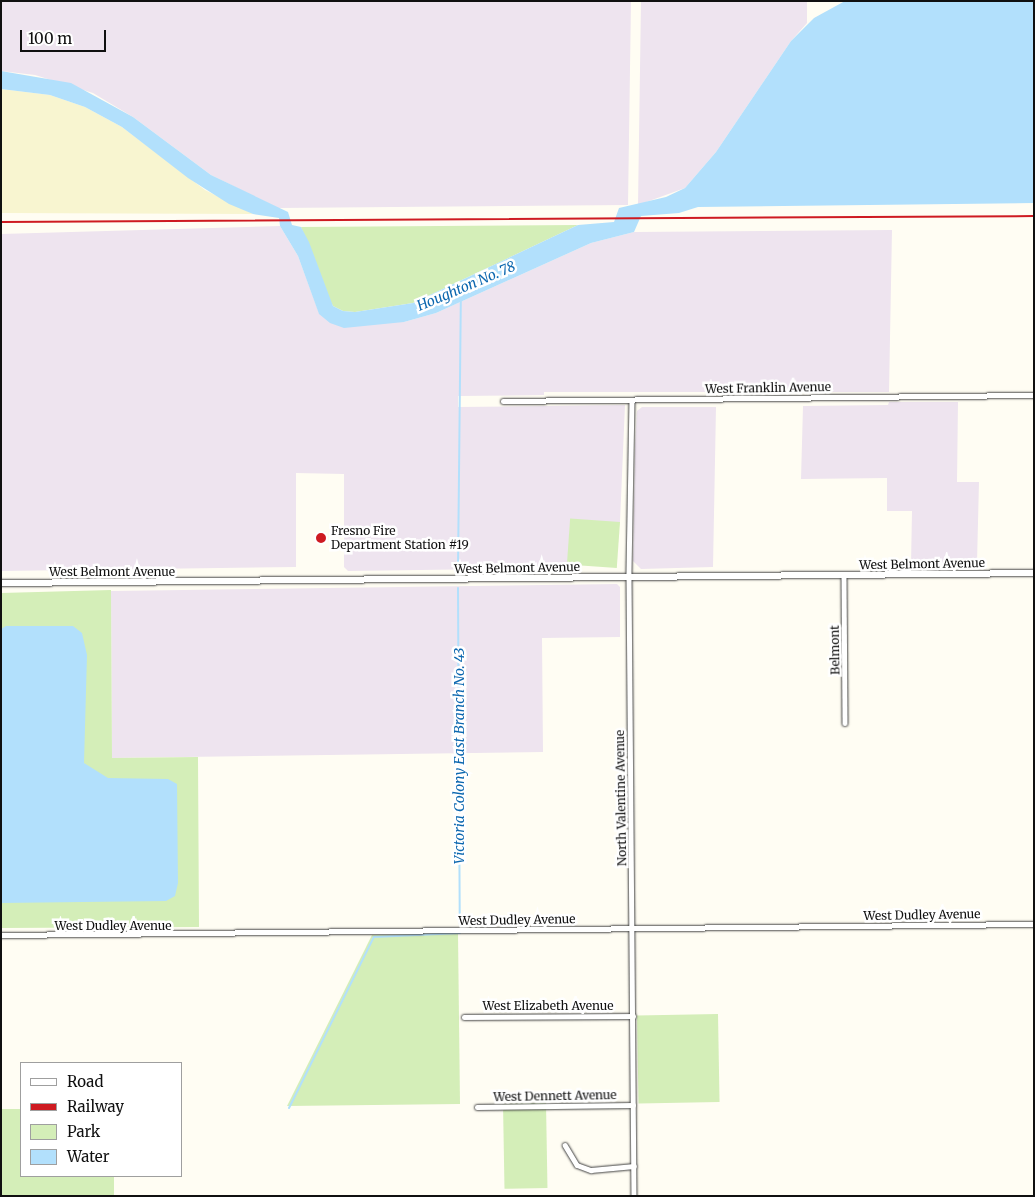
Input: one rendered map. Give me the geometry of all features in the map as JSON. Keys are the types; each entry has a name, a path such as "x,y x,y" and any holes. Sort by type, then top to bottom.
{"street":[{"name":"West Franklin Avenue","path":"503,401 1034,395"},
{"name":"North Valentine Avenue","path":"632,400 629,577 634,1196"},
{"name":"West Belmont Avenue","path":"1,583 1034,573"},
{"name":"Belmont","path":"844,576 845,723"},
{"name":"West Dudley Avenue","path":"1,936 1034,924"},
{"name":"West Elizabeth Avenue","path":"464,1017 632,1016"},
{"name":"West Dennett Avenue","path":"478,1107 633,1105"},
{"path":"565,1145 577,1166 591,1170 634,1166"}],"shaded area":[{"path":"1,1 631,1 628,205 278,208 211,175 133,117 93,93 35,75 1,71"},
{"path":"641,1 807,1 807,23 791,41 716,152 685,188 638,205"},
{"path":"1,89 50,95 85,107 122,127 205,190 253,214 1,213"},
{"path":"280,226 298,256 319,313 404,322 436,313 591,243 634,232 892,230 889,392 544,392 544,395 458,396 458,407 625,405 620,522 570,523 569,568 348,571 344,567 344,474 296,473 296,567 1,571 1,234"},
{"path":"889,402 958,402 957,482 979,482 977,563 911,564 912,511 887,511 887,478 801,479 803,406 888,405"},
{"path":"642,407 716,407 713,567 641,569 633,561 635,445 637,411"},
{"path":"617,584 620,587 620,637 542,638 543,752 112,758 111,591"}],"green space":[{"path":"578,225 413,303 355,312 343,311 333,306 301,227"},
{"path":"570,519 620,522 617,568 567,564"},
{"path":"111,590 112,758 198,757 199,927 1,928 1,593"},
{"path":"458,934 460,1104 287,1106 372,935"},
{"path":"718,1014 720,1102 639,1103 637,1015"},
{"path":"546,1103 547,1188 504,1189 503,1104"},
{"path":"1,1109 20,1109 20,1177 114,1177 114,1196 1,1196"}],"water":[{"name":"Houghton No. 78","path":"845,1 1034,1 1034,203 698,207 679,213 641,216 634,232 591,243 436,313 404,322 344,328 330,323 319,314 298,256 280,226 279,218 253,214 229,204 188,178 122,127 85,107 50,95 1,89 1,71 71,83 133,117 211,175 288,212 292,225 301,227 309,242 333,306 343,311 355,312 413,303 578,225 614,222 619,208 666,197 685,188 716,152 791,41 814,18"},
{"path":"6,626 73,626 82,633 87,655 84,763 108,778 168,779 177,784 178,883 175,896 166,901 1,903 1,629"}],"waterway":[{"name":"Victoria Colony East Branch No. 43","path":"458,569 461,301"},
{"name":"Victoria Colony East Branch No. 43","path":"458,588 460,924"},
{"name":"Victoria Colony East Branch No. 43","path":"289,1108 374,937 460,933"}],"railway":[{"path":"1,222 1034,216"}],"place":[{"name":"Fresno Fire Department Station #19","path":"321,538"}]}
